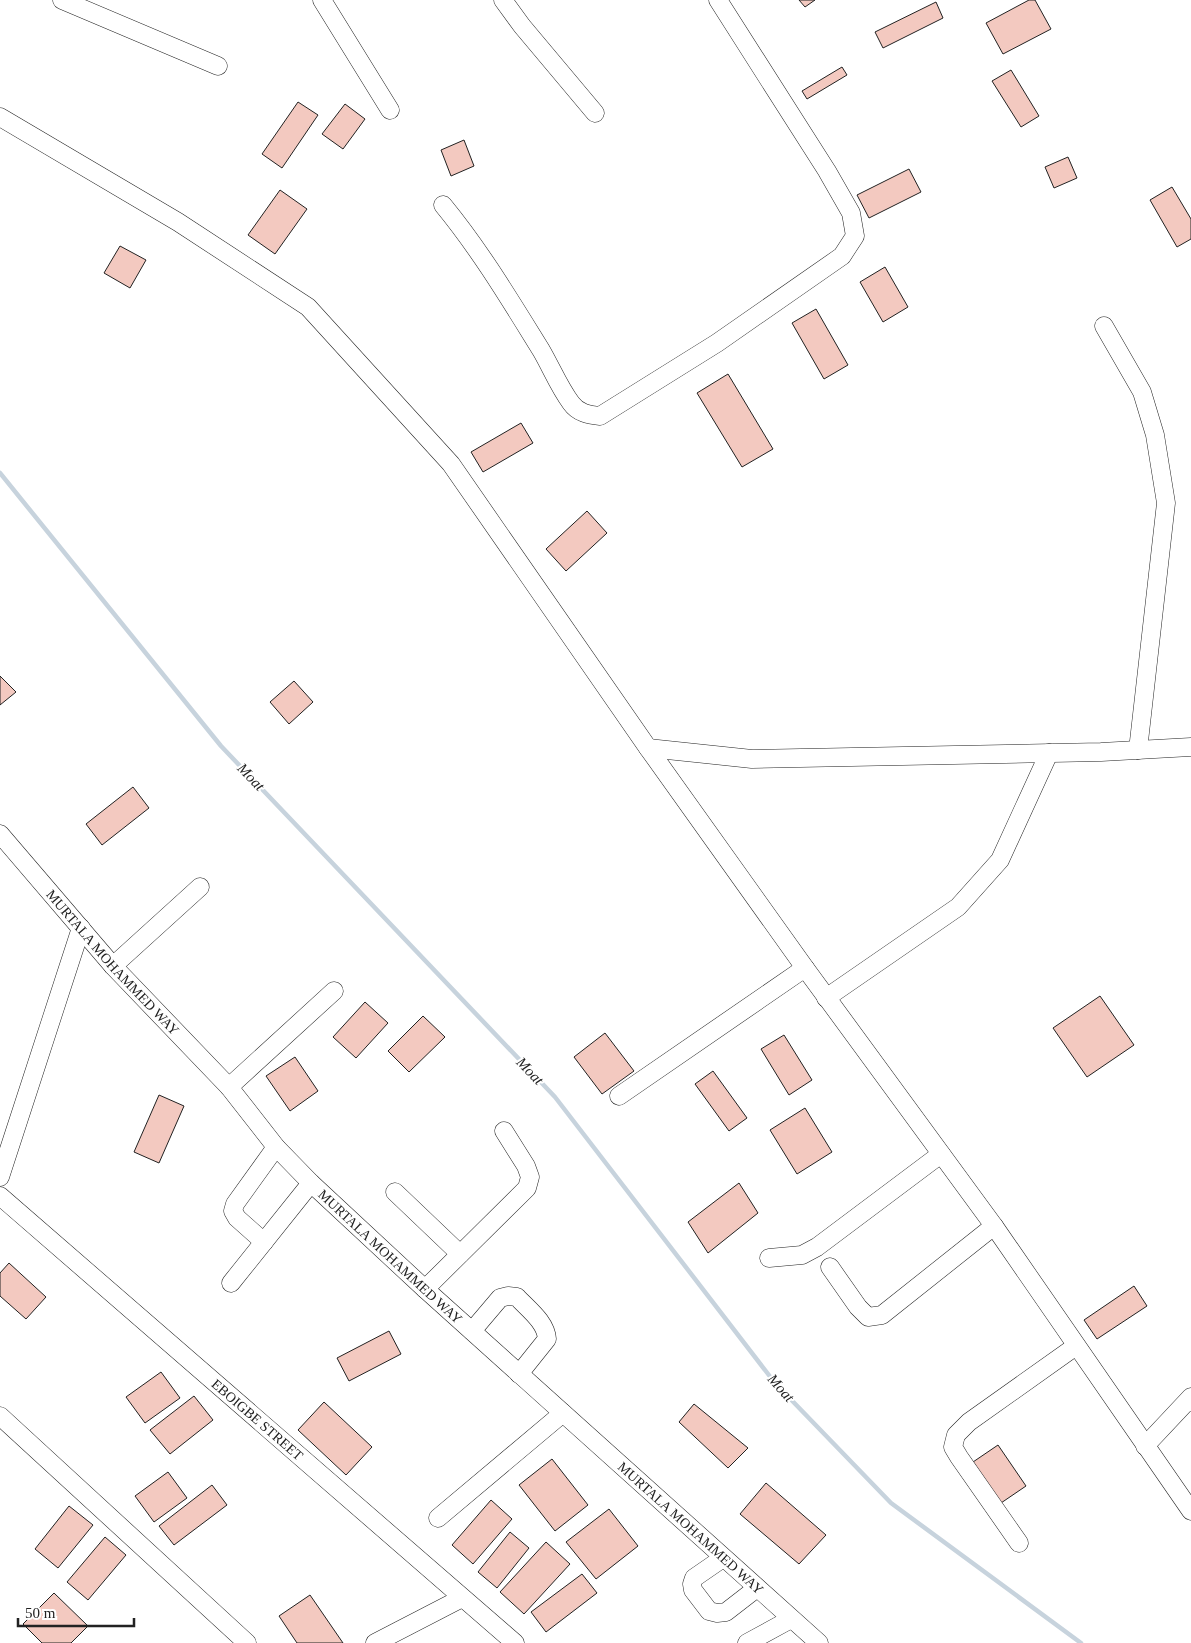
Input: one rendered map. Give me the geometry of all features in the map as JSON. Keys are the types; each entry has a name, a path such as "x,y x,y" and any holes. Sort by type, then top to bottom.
{"street":[{"path":"62,0 218,66"},
{"path":"322,0 390,110"},
{"path":"503,0 522,26 595,113"},
{"path":"442,204 464,230 494,274 544,355 571,404 586,415 600,416 717,343 842,256 855,236 851,213 827,171 718,0"},
{"path":"0,117 178,222 308,307 451,464 648,748 826,998 994,1226 1144,1446 1191,1511"},
{"path":"1104,326 1142,392 1155,435 1166,503 1138,750"},
{"path":"648,748 752,759 1049,753 1191,747"},
{"path":"826,998 958,907 1000,860 1049,753"},
{"name":"MURTALA MOHAMMED WAY","path":"0,834 113,966 228,1087 276,1147 311,1183 425,1289 819,1643"},
{"path":"113,966 200,886"},
{"path":"0,1177 81,928"},
{"path":"618,1096 805,968"},
{"path":"228,1087 334,991"},
{"path":"425,1289 526,1188 530,1176 526,1166 504,1131"},
{"path":"264,1242 237,1218 233,1211 235,1204 276,1147"},
{"path":"769,1258 802,1255 817,1247 941,1154"},
{"path":"230,1283 311,1183"},
{"path":"395,1192 460,1254"},
{"name":"EBOIGBE STREET","path":"0,1196 515,1643"},
{"path":"830,1267 858,1307 868,1317 882,1315 994,1226"},
{"path":"472,1331 500,1298 508,1296 517,1297 542,1323 547,1339 519,1374"},
{"path":"1019,1543 959,1457 953,1446 956,1435 969,1422 1076,1346"},
{"path":"1144,1446 1191,1396"},
{"path":"438,1518 563,1413"},
{"path":"0,1416 247,1643"},
{"path":"724,1558 694,1578 692,1584 693,1590 709,1611 717,1613 726,1612 756,1588"},
{"path":"375,1643 462,1598"},
{"path":"747,1643 791,1619"}],"building":[{"path":"799,0 815,0 805,7"},
{"path":"1029,0 1035,0 1051,29 1003,54 986,23"},
{"path":"936,2 943,18 883,48 875,32"},
{"path":"842,67 847,75 807,99 802,91"},
{"path":"1011,70 1039,116 1021,127 992,81"},
{"path":"298,102 318,115 282,168 262,154"},
{"path":"345,104 365,119 343,149 322,134"},
{"path":"464,140 474,166 451,176 441,150"},
{"path":"1068,157 1077,178 1054,188 1045,167"},
{"path":"909,169 921,192 869,218 857,195"},
{"path":"1172,187 1191,219 1191,239 1177,247 1150,200"},
{"path":"280,190 307,209 275,254 248,235"},
{"path":"120,246 146,260 130,288 104,273"},
{"path":"885,267 908,307 883,322 860,282"},
{"path":"816,309 848,365 824,379 792,323"},
{"path":"728,374 773,449 742,467 697,393"},
{"path":"521,423 533,443 483,472 471,452"},
{"path":"587,511 607,533 566,571 546,549"},
{"path":"0,676 16,692 0,705"},
{"path":"294,681 313,702 289,724 270,702"},
{"path":"133,787 149,808 102,845 86,824"},
{"path":"1100,996 1134,1045 1087,1077 1053,1028"},
{"path":"365,1002 388,1023 356,1058 333,1037"},
{"path":"423,1016 445,1037 409,1072 388,1051"},
{"path":"605,1033 634,1071 602,1094 574,1057"},
{"path":"784,1035 812,1080 789,1095 761,1049"},
{"path":"295,1057 318,1091 290,1111 266,1076"},
{"path":"713,1071 747,1118 729,1131 695,1084"},
{"path":"159,1095 184,1106 159,1163 134,1152"},
{"path":"805,1108 832,1152 797,1174 770,1130"},
{"path":"739,1183 758,1213 708,1253 688,1222"},
{"path":"9,1263 46,1297 26,1319 0,1296 0,1273"},
{"path":"1134,1286 1147,1306 1097,1339 1084,1320"},
{"path":"389,1331 401,1354 349,1381 337,1358"},
{"path":"161,1372 180,1398 145,1423 126,1397"},
{"path":"194,1396 213,1420 170,1454 150,1430"},
{"path":"324,1402 372,1447 346,1475 298,1430"},
{"path":"694,1404 748,1448 728,1468 679,1422"},
{"path":"998,1445 1026,1486 1001,1503 973,1462"},
{"path":"552,1459 588,1505 555,1531 519,1485"},
{"path":"168,1472 187,1498 154,1522 135,1496"},
{"path":"766,1483 826,1535 799,1564 740,1514"},
{"path":"212,1485 227,1505 174,1545 159,1526"},
{"path":"491,1500 512,1519 473,1564 452,1545"},
{"path":"69,1506 93,1525 58,1568 35,1549"},
{"path":"609,1509 638,1546 596,1579 566,1542"},
{"path":"510,1532 529,1548 497,1588 478,1572"},
{"path":"105,1537 126,1555 88,1600 67,1582"},
{"path":"546,1542 570,1564 524,1614 500,1592"},
{"path":"582,1574 597,1593 546,1632 531,1612"},
{"path":"54,1593 88,1626 71,1643 42,1643 23,1624"},
{"path":"310,1595 343,1643 297,1643 279,1616"}],"waterway":[{"name":"Moat","path":"0,473 221,746 555,1097 775,1383 891,1503 1081,1643"}]}
